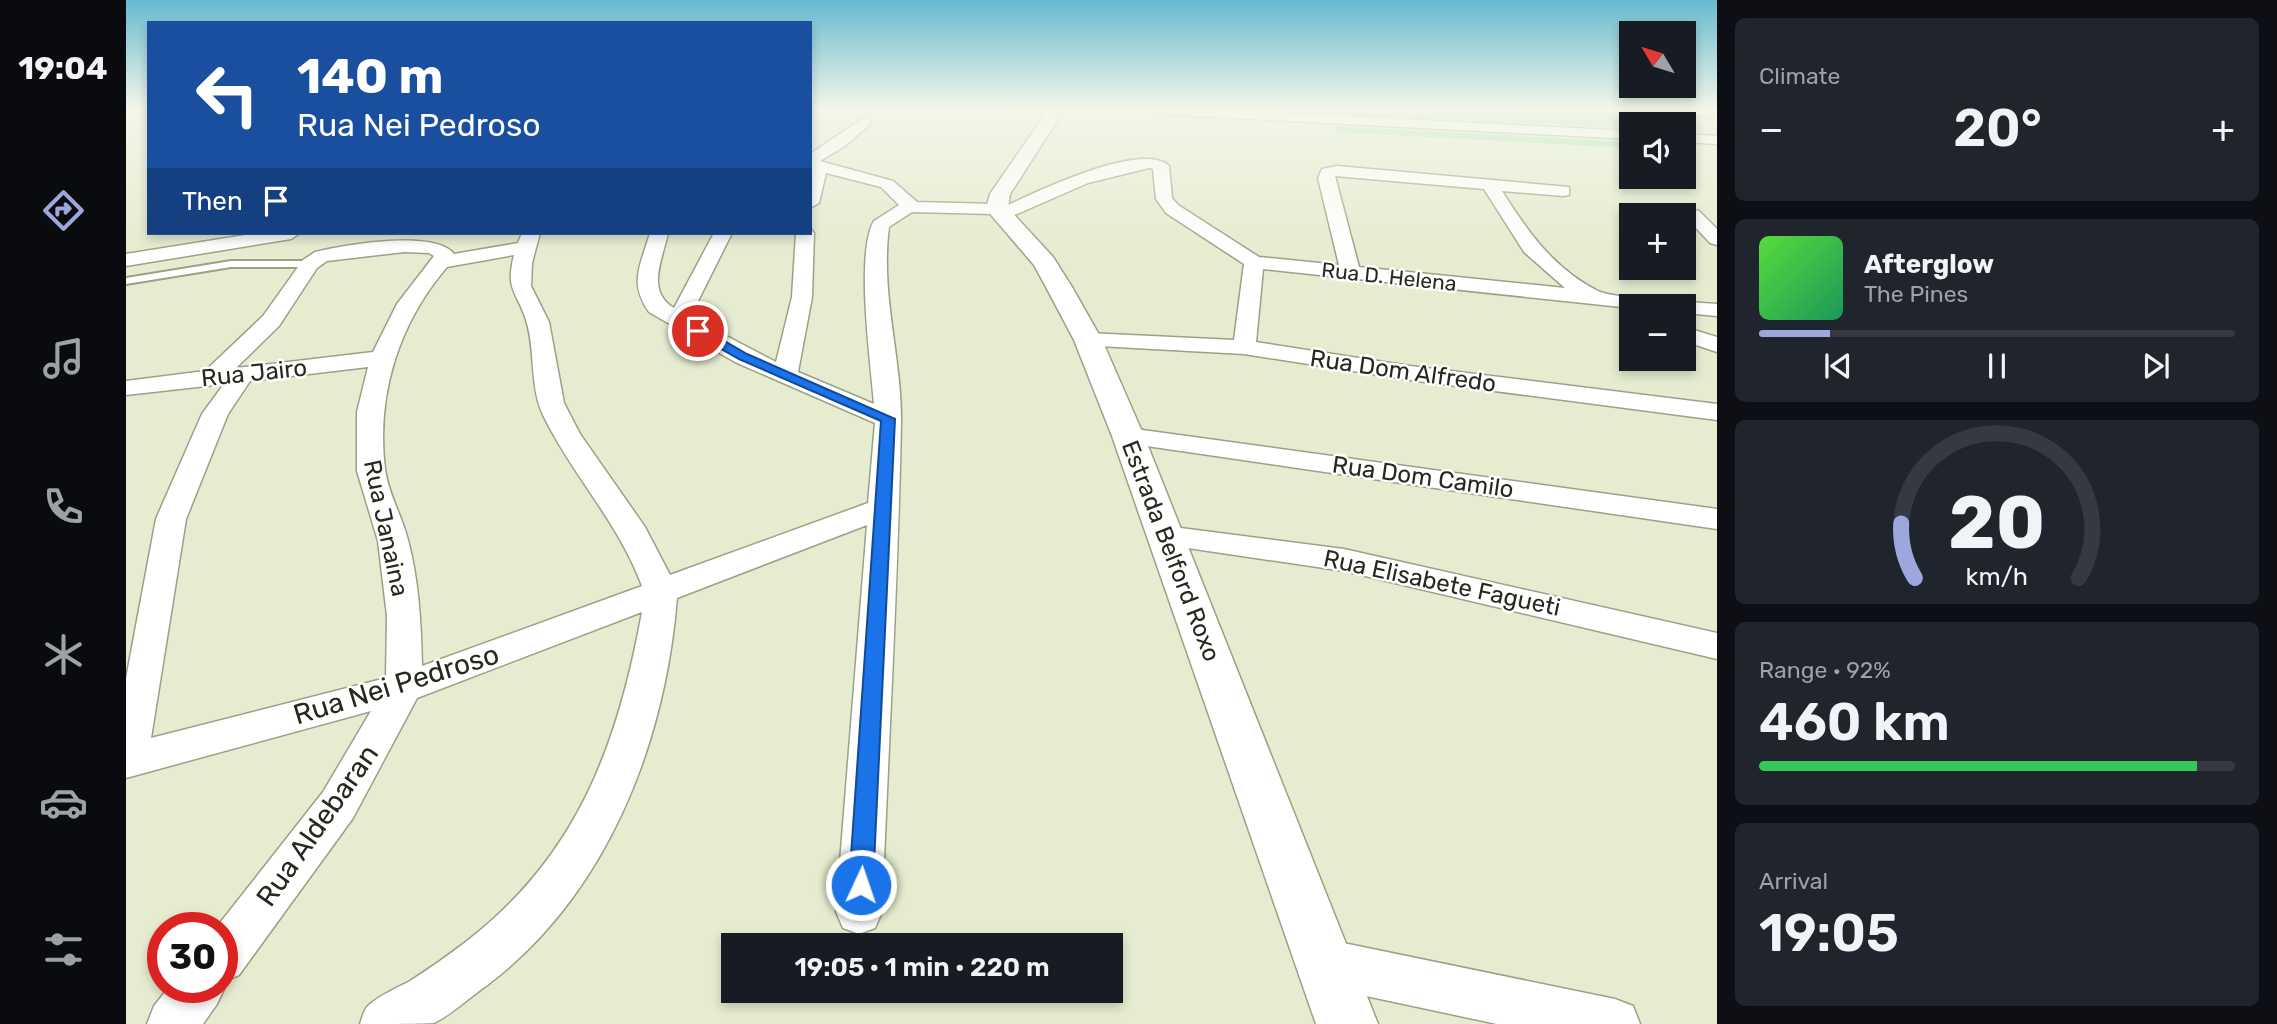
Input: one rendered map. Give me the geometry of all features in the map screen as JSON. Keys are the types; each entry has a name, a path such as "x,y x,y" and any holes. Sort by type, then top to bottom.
{"street":[{"path":"859,912 888,419 877,306 876,251 880,225 899,210 912,207 999,212 1000,194 1024,158"},
{"name":"Rua D. Helena","path":"999,212 1070,184 1141,163 1156,162 1161,166 1164,199 1172,209 1254,262 1619,302"},
{"path":"812,183 814,163 887,184 912,207"},
{"path":"1351,274 1326,178 1328,172 1563,191"},
{"path":"1492,186 1528,247 1543,264 1560,279 1619,308"},
{"name":"Estrada Belford Roxo","path":"999,212 1044,262 1088,340 1128,436 1347,1024"},
{"path":"1696,218 1717,239"},
{"path":"126,260 279,235"},
{"path":"658,235 645,284 648,297 657,307 716,343 888,419"},
{"path":"679,318 722,235"},
{"path":"785,375 802,297 805,235"},
{"path":"126,761 139,709 170,519 215,414 228,376 271,321 310,264 336,252 413,246 441,250 441,262 528,240 520,276 523,294 537,319 544,382 552,404 638,538 660,592 643,693 623,768 590,836 551,895 501,947 441,992 385,1024"},
{"name":"Rua Janaina","path":"404,688 404,616 393,541 372,471 368,437 373,394 382,358 419,286 441,262"},
{"path":"1244,347 1254,262"},
{"path":"1696,308 1717,310"},
{"path":"1696,338 1717,345"},
{"name":"Rua Dom Alfredo","path":"1088,340 1244,347 1410,373 1717,412"},
{"name":"Rua Jairo","path":"126,388 382,358"},
{"name":"Rua Dom Camilo","path":"1128,436 1717,519"},
{"name":"Rua Nei Pedroso","path":"126,761 404,688 883,508"},
{"name":"Rua Elisabete Fagueti","path":"1165,536 1345,560 1610,619 1717,646"},
{"name":"Rua Aldebaran","path":"238,937 338,805 404,688"},
{"path":"1324,963 1615,1024"},
{"path":"172,1024 188,1003"}],"lane":[{"path":"126,281 232,264 310,264"}],"route":[{"path":"698,331 743,357 888,419 861,885"}]}
